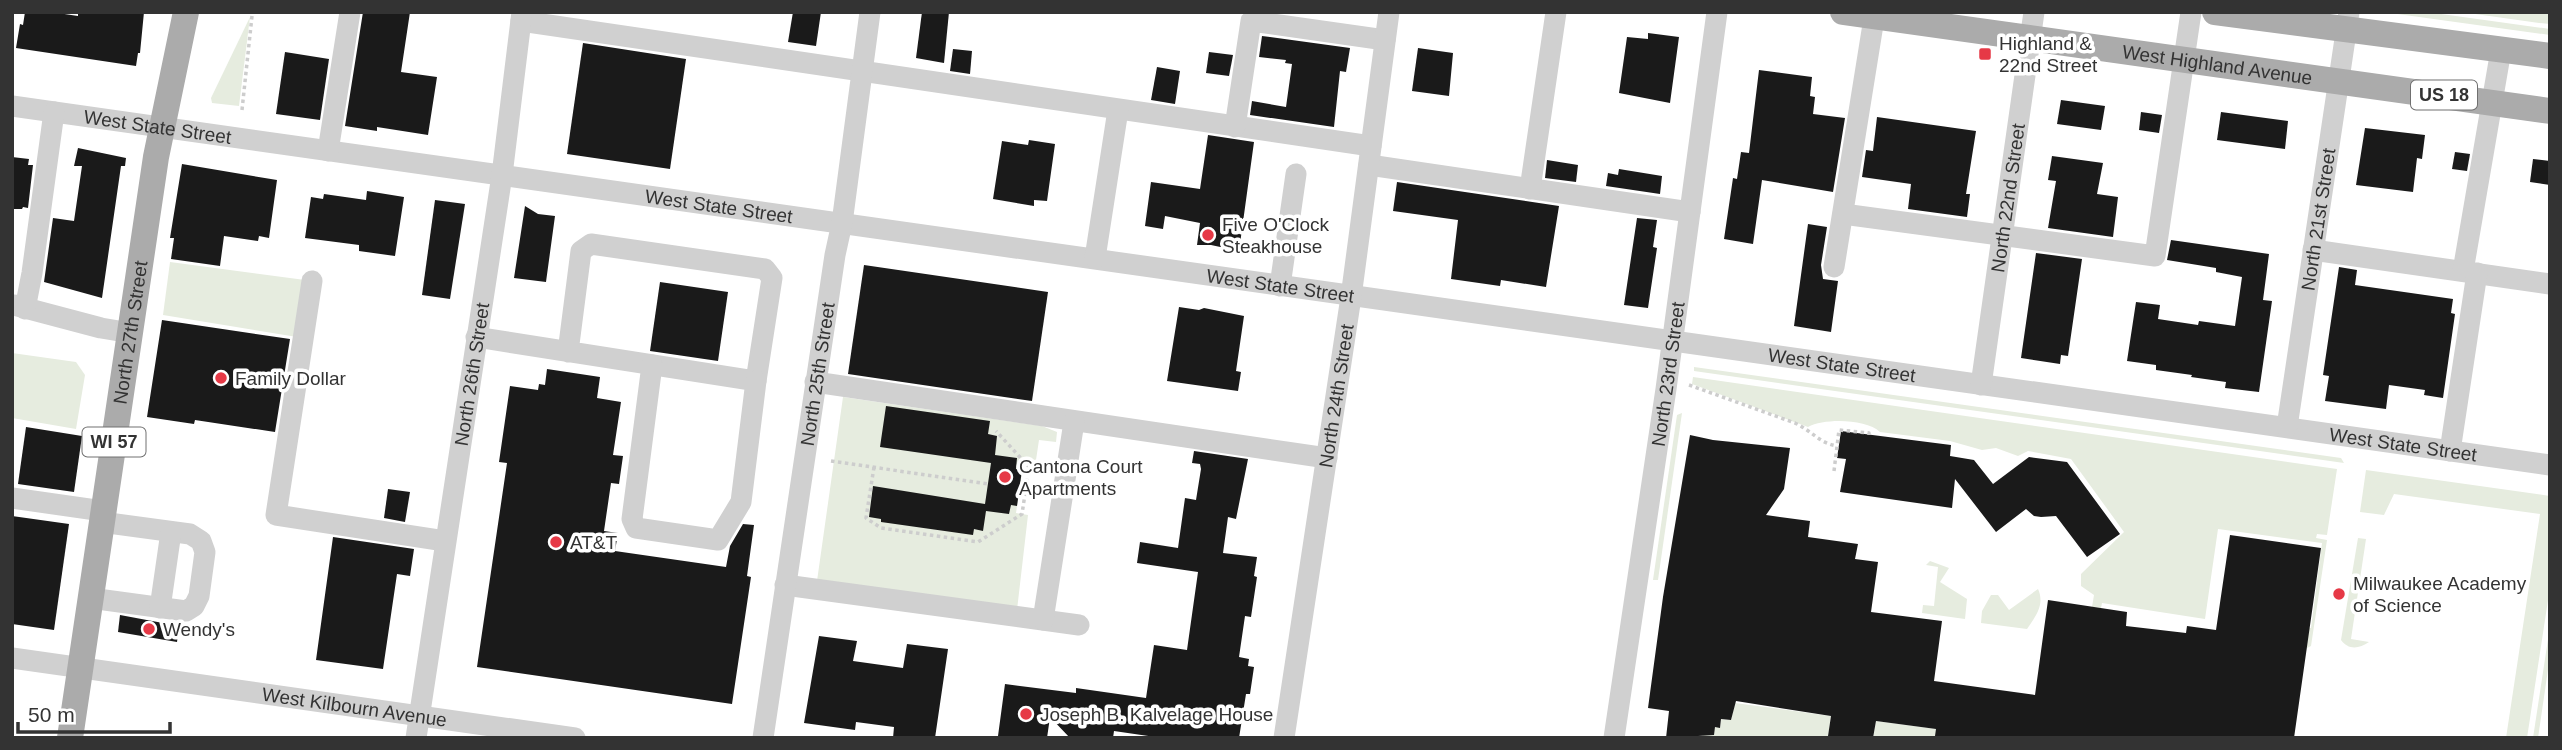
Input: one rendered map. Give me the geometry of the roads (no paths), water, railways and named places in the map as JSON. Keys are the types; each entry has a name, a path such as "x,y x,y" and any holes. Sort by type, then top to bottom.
{"main road":[{"name":"North 27th Street","path":"70,738 156,157 186,12"},
{"name":"West Highland Avenue","path":"1843,12 1874,14 2030,39 2550,111"},
{"path":"2215,12 2347,21 2501,50 2550,56"}],"street":[{"path":"328,151 350,12"},
{"name":"North 25th Street","path":"763,738 815,383 842,223 870,12"},
{"name":"North 24th Street","path":"1284,738 1351,297 1389,12"},
{"path":"1530,189 1556,12"},
{"name":"North 23rd Street","path":"1614,738 1717,12"},
{"name":"North 22nd Street","path":"1981,385 2034,12"},
{"path":"1843,214 2155,256 2191,12"},
{"path":"1834,267 1874,14"},
{"path":"521,17 861,72 1235,127 1530,189 1690,212"},
{"name":"North 26th Street","path":"416,738 502,174 521,17"},
{"path":"1235,127 1251,21 1385,40"},
{"name":"North 21st Street","path":"2287,427 2347,21"},
{"path":"2450,452 2491,102 2501,50"},
{"name":"West State Street","path":"12,106 2550,466"},
{"path":"1095,258 1118,110"},
{"path":"54,112 32,274 19,307 131,333"},
{"path":"1280,286 1296,174"},
{"path":"568,352 581,251 591,244 765,269 772,278 741,502 718,540 636,528 632,519 652,365"},
{"path":"2313,250 2550,284"},
{"path":"312,281 276,514 445,541"},
{"path":"476,337 757,381"},
{"path":"815,383 1327,458"},
{"path":"1043,620 1074,422"},
{"path":"12,498 190,534 201,541 205,552 199,596 194,607 186,611 90,598"},
{"path":"160,608 171,532"},
{"path":"785,585 1079,625"},
{"name":"West Kilbourn Avenue","path":"12,658 575,738"}],"place":[{"name":"Highland & 22nd Street","path":"1985,54"},
{"name":"Five O'Clock Steakhouse","path":"1208,235"},
{"name":"Family Dollar","path":"221,378"},
{"name":"Cantona Court Apartments","path":"1005,477"},
{"name":"AT&T","path":"556,542"},
{"name":"Milwaukee Academy of Science","path":"2339,594"},
{"name":"Wendy's","path":"149,629"},
{"name":"Joseph B. Kalvelage House","path":"1026,714"}]}
